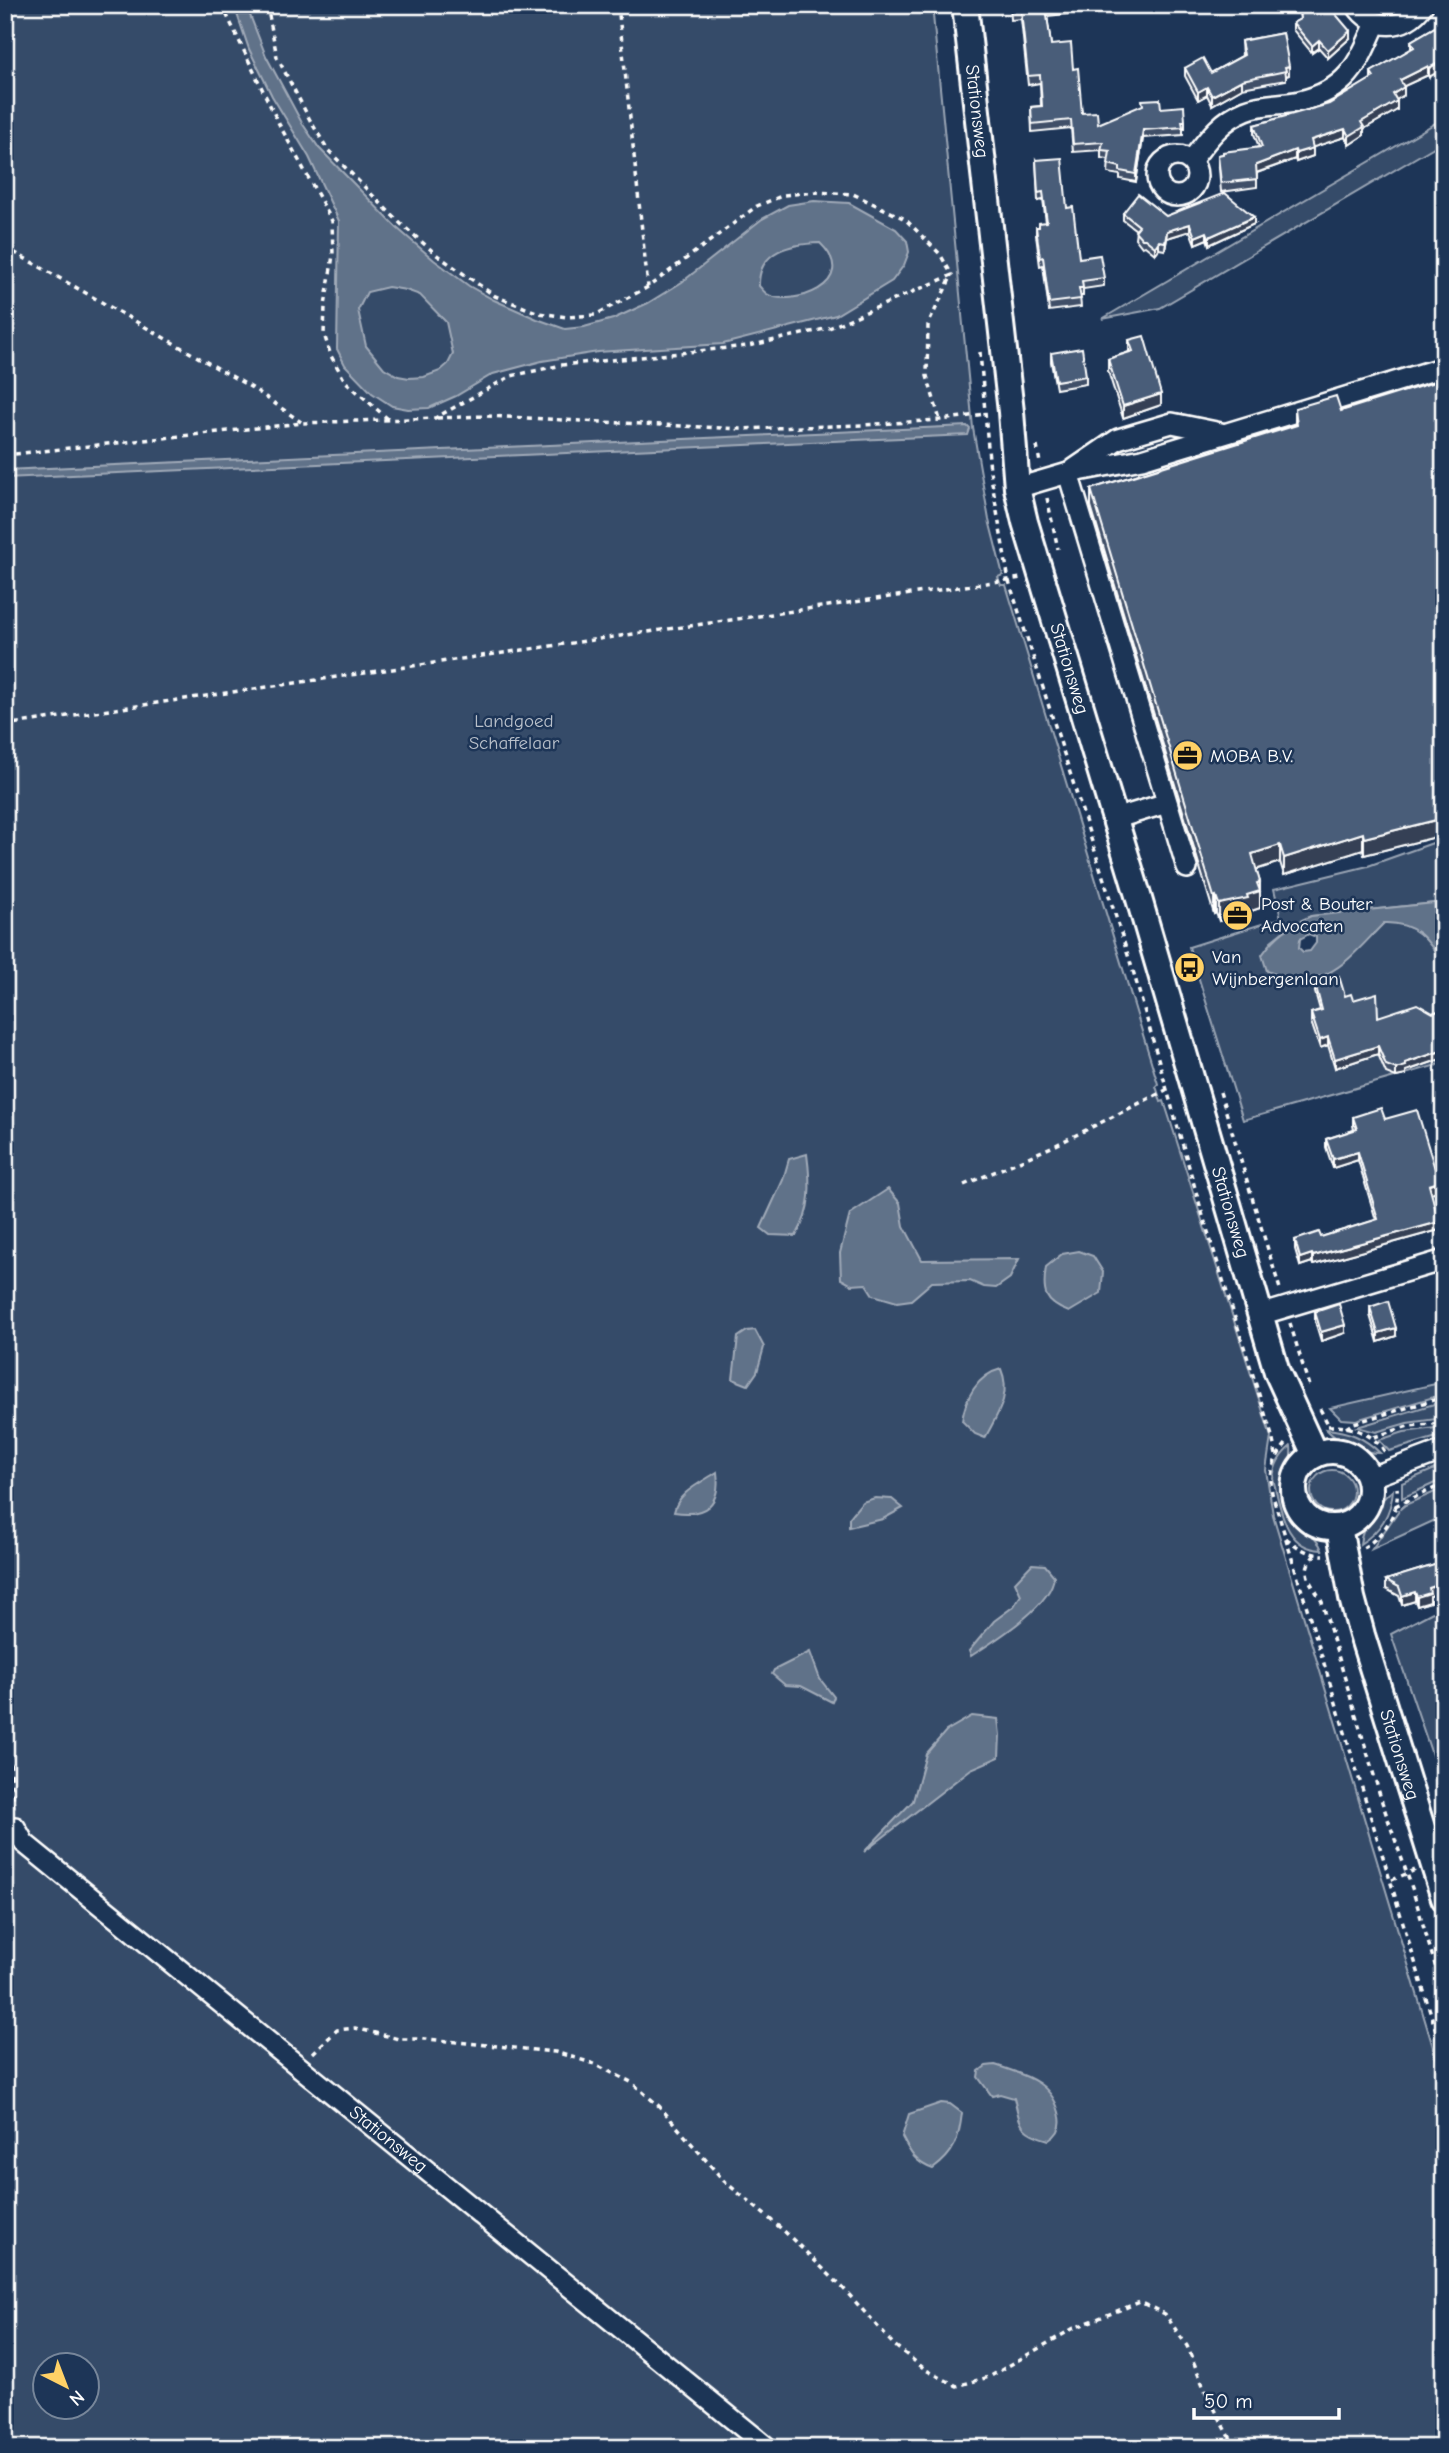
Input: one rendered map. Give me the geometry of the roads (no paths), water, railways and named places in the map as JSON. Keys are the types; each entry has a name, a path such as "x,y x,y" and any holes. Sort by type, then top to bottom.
{"main road":[{"name":"Stationsweg","path":"965,5 1011,412 1017,488 1277,1372 1315,1455"},
{"path":"1336,1451 1347,1454 1364,1468 1369,1478 1371,1489 1365,1509 1349,1524 1339,1527 1327,1528 1315,1524 1298,1507 1294,1496 1294,1484 1305,1462 1315,1455 1336,1451"},
{"name":"Stationsweg","path":"1339,1527 1362,1635 1438,1861 1444,1899"}],"street":[{"path":"1356,5 1365,17 1376,23 1399,24 1418,13 1423,5"},
{"path":"1191,161 1219,126 1247,110 1301,101 1333,90 1358,63 1376,23"},
{"path":"1017,488 1068,473 1118,439 1172,423 1223,433 1444,367"},
{"path":"1068,473 1187,868"},
{"path":"1114,819 1167,803"},
{"path":"1260,1315 1444,1260"},
{"path":"1369,1478 1444,1450"},
{"name":"Stationsweg","path":"15,1827 24,1843 768,2448"}],"place":[{"name":"MOBA B.V.","path":"1187,756"},
{"name":"Post & Bouter Advocaten","path":"1238,915"},
{"name":"Van Wijnbergenlaan","path":"1189,968"}],"park label":[{"name":"Landgoed Schaffelaar","path":"514,732"}]}
